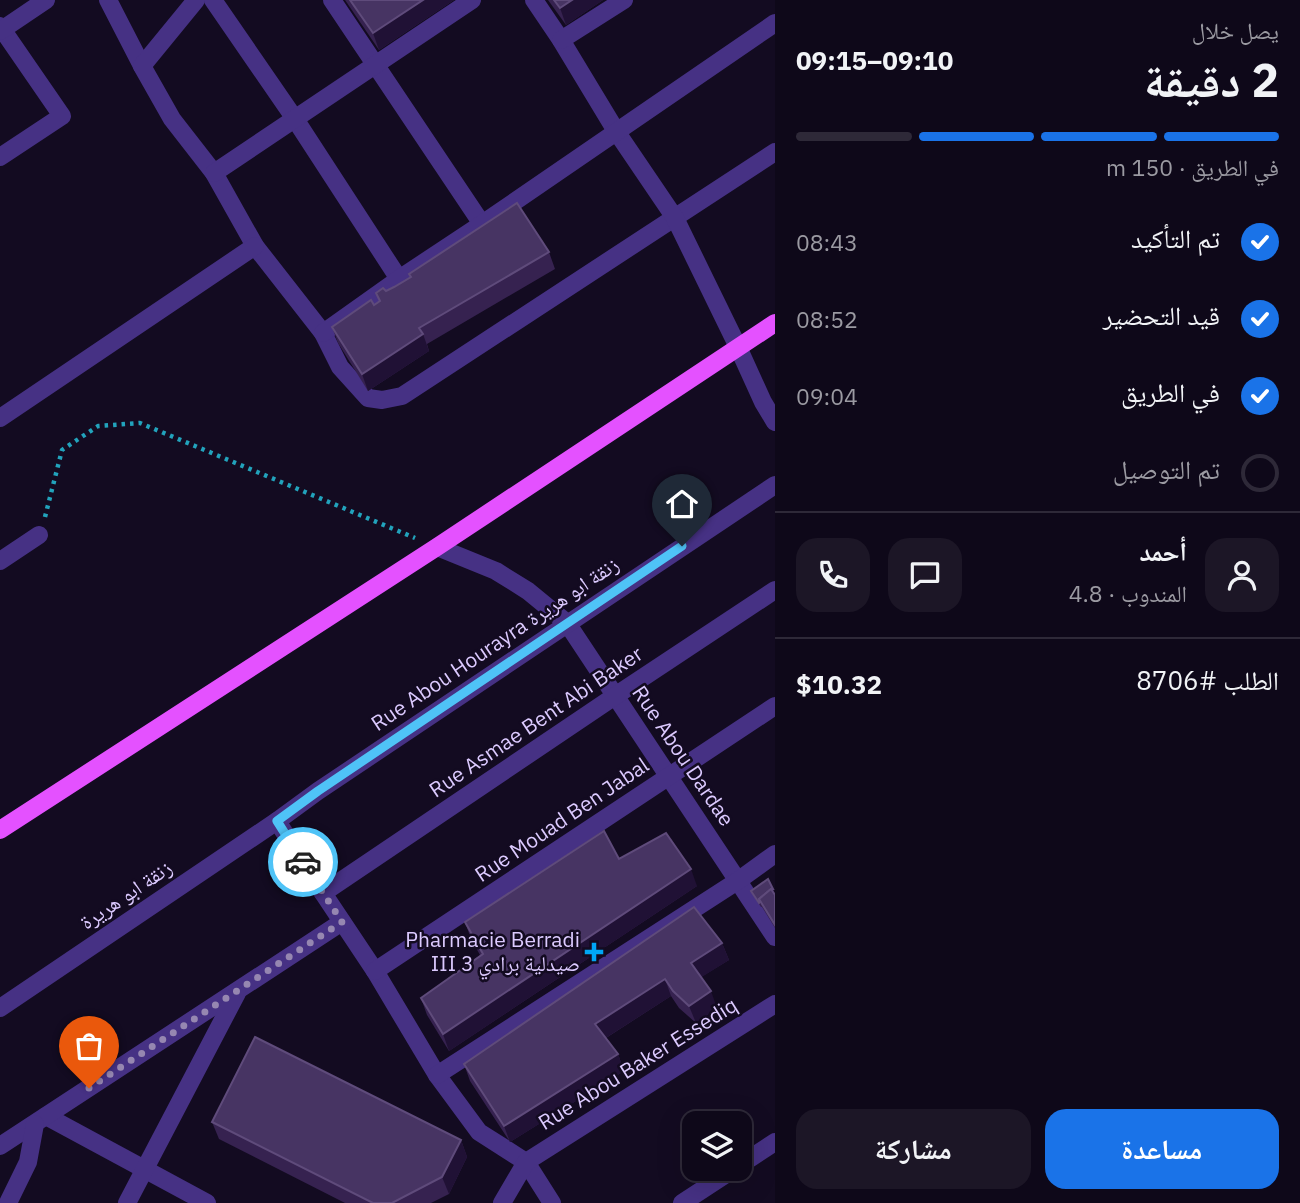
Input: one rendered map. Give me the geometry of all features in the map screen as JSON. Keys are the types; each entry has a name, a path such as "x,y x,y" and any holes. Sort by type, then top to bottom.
{"main road":[{"path":"0,830 437,547 775,323"}],"street":[{"path":"0,157 62,116 1,29 46,0"},
{"path":"108,0 172,119 214,173 255,246 323,333 340,367 368,398 382,400 402,396 775,152"},
{"path":"142,66 196,0"},
{"path":"213,0 295,119 399,279"},
{"path":"332,0 482,224"},
{"path":"214,173 472,0"},
{"path":"534,0 616,131 675,218 762,402 775,422"},
{"path":"561,40 624,0"},
{"path":"323,333 775,23"},
{"path":"0,418 255,246"},
{"name":"Rue Abou Hourayra زنقة ابو هريرة","path":"277,821 775,485"},
{"path":"0,561 39,535"},
{"name":"Rue Abou Dardae","path":"437,547 495,571 528,592 567,623 775,937"},
{"name":"Rue Asmae Bent Abi Baker","path":"323,893 775,590"},
{"name":"Rue Mouad Ben Jabal","path":"375,971 775,706"},
{"path":"277,821 375,971 437,1075 479,1132 526,1162 552,1203"},
{"name":"زنقة ابو هريرة","path":"0,1008 277,821"},
{"path":"437,1075 775,854"},
{"path":"0,1146 342,922"},
{"path":"127,1203 239,990"},
{"name":"Rue Abou Baker Essediq","path":"526,1162 775,1004"},
{"path":"40,1120 144,1169 207,1203"},
{"path":"8,1203 28,1162 40,1120"},
{"path":"752,1159 772,1150"},
{"path":"502,1203 526,1162"},
{"path":"682,1203 716,1181"}],"path":[{"path":"39,535 62,450 98,426 140,423 437,547"}],"building":[{"path":"350,0 423,0 373,33"},
{"path":"554,0 572,0 560,8"},
{"path":"517,203 549,252 419,328 423,334 362,374 332,327 371,300 374,305 380,301 376,293 383,288 386,291 411,277 409,274"},
{"path":"604,831 619,859 666,833 691,869 443,1034 421,998 483,954 465,922"},
{"path":"768,879 773,889 759,899 759,903 751,891"},
{"path":"771,889 775,895 775,925 759,899"},
{"path":"694,907 722,943 691,963 711,991 689,1006 665,979 595,1024 618,1054 504,1126 464,1064"},
{"path":"255,1037 461,1140 442,1177 392,1203 373,1203 212,1122"}],"way so far":[{"path":"89,1088 342,922 303,862"}],"place":[{"name":"Pharmacie Berradi III صيدلية برادي 3","path":"594,952"}],"route":[{"path":"303,862 277,821 682,546"}]}
